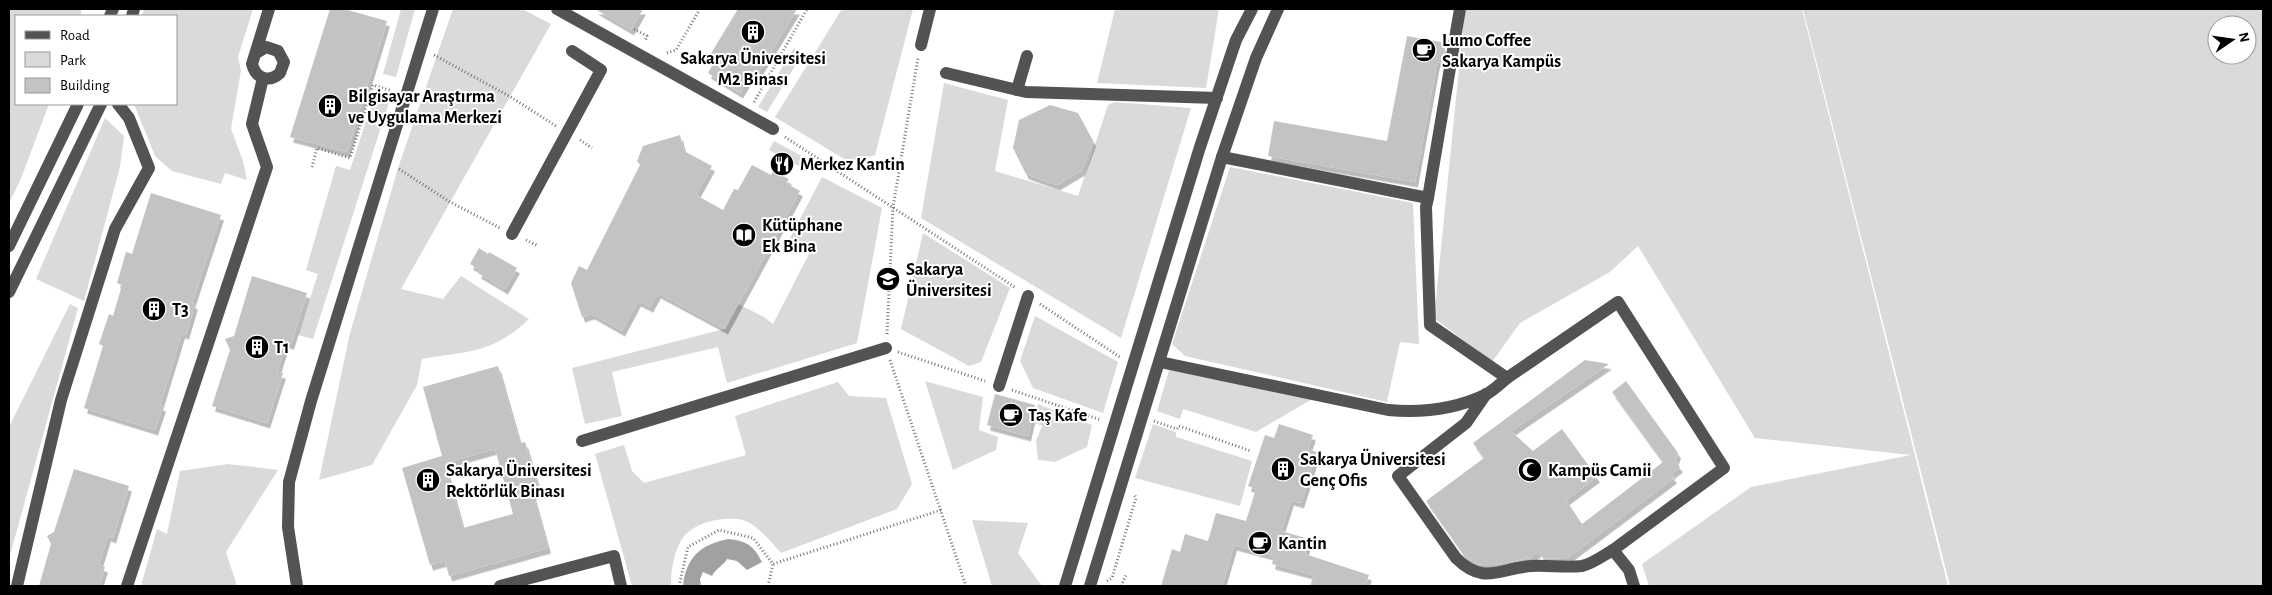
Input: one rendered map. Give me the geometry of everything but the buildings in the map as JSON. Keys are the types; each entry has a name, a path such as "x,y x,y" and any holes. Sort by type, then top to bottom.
{"street":[{"path":"256,53 260,49 272,48 278,51 284,62 280,73 269,79 263,78 254,70 252,64 269,9"},
{"path":"297,586 288,527 289,482 311,401 433,9"},
{"path":"557,9 657,59 773,129"},
{"path":"921,45 930,9"},
{"path":"1065,586 1217,98 1236,40 1252,9"},
{"path":"1090,586 1222,157 1256,58 1278,9"},
{"path":"1460,9 1426,208 1430,325 1507,378"},
{"path":"512,234 601,70 572,50"},
{"path":"1017,90 1027,56"},
{"path":"946,73 1026,92 1217,98"},
{"path":"127,586 267,167 252,124 263,78"},
{"path":"9,246 78,105"},
{"path":"9,292 102,105"},
{"path":"17,586 61,400 115,229 149,168 128,118 119,105"},
{"path":"1222,157 1428,198"},
{"path":"999,386 1028,296"},
{"path":"1618,302 1724,468 1613,550 1584,566 1530,566 1496,574 1486,574 1467,569 1456,558 1398,476 1466,423 1486,394 1618,302"},
{"path":"582,441 886,348"},
{"path":"1160,362 1388,410 1410,412 1439,408 1486,394"},
{"path":"1613,550 1629,570 1634,586"},
{"path":"500,586 614,556 621,586"}],"path":[{"path":"657,59 676,50 700,9"},
{"path":"752,107 807,9"},
{"path":"634,29 647,36"},
{"path":"921,45 893,207 886,348 966,586"},
{"path":"437,56 509,96 592,148"},
{"path":"312,167 318,148 350,158 373,86"},
{"path":"773,129 1123,359"},
{"path":"398,168 450,202 512,234"},
{"path":"886,348 1116,425"},
{"path":"1150,420 1177,429 1178,426 1251,451"},
{"path":"773,564 941,510"},
{"path":"679,586 688,547 719,530 753,538 773,564"},
{"path":"768,586 773,564"},
{"path":"1121,586 1126,575"}],"green space":[{"path":"9,9 82,9 80,15 15,15 15,105 49,105 20,181 9,203"},
{"path":"144,9 253,9 238,57 241,70 231,129 243,161 247,180 225,173 221,184 172,171 155,156 134,105 178,105 178,15 142,15"},
{"path":"401,9 415,9 396,77 383,74"},
{"path":"453,9 522,9 551,24 401,289 443,299 461,276 529,319 503,339 491,345 467,352 422,359 417,385 372,465 319,480 350,333 398,168"},
{"path":"842,9 913,9 875,155 849,162 775,117"},
{"path":"1115,9 1219,9 1206,88 1097,83"},
{"path":"1465,9 1802,9 1948,586 1649,586 1642,564 1751,487 1911,455 1755,438 1638,246 1610,272 1520,323 1492,362 1434,318"},
{"path":"1803,9 2263,9 2263,586 1950,586"},
{"path":"794,48 803,53 767,112 758,107"},
{"path":"944,83 1008,100 995,171 1078,196 1108,105 1115,102 1191,108 1121,338 921,218"},
{"path":"375,94 390,99 313,339 298,335 318,274 306,270 336,166 350,170"},
{"path":"105,118 124,136 120,167 84,301 36,279"},
{"path":"774,141 811,161 806,170 769,150"},
{"path":"1230,167 1413,203 1419,344 1400,342 1387,402 1185,356 1172,344"},
{"path":"822,177 882,208 857,343 727,383 718,347 612,372 622,416 585,424 572,368 724,329 738,304 764,317 773,324 811,250 790,238"},
{"path":"923,233 1010,288 981,362 969,366 901,329"},
{"path":"70,304 78,308 9,559 9,427"},
{"path":"1035,316 1118,362 1103,413 1033,388 1020,361"},
{"path":"1170,367 1314,398 1256,432 1183,409 1180,419 1157,411"},
{"path":"925,381 983,397 979,430 998,437 996,450 953,470"},
{"path":"838,382 849,396 886,398 912,484 897,509 781,553 764,534 748,522 727,519 709,522 692,529 681,541 673,563 671,586 632,586 595,454 624,445 632,471 644,483 746,455 735,416"},
{"path":"1038,404 1092,425 1087,447 1055,462 1038,460 1036,441 1042,426 1033,422"},
{"path":"1153,424 1176,432 1176,437 1252,461 1240,506 1135,478"},
{"path":"228,464 278,470 226,552 237,586 141,586 157,529 167,534 180,471"},
{"path":"972,520 1028,523 1018,553 1042,586 992,586"}],"shaded area":[{"path":"729,539 741,541 749,545 762,562 747,570 737,561 727,559 712,576 703,572 700,579 701,586 683,586 691,560 710,544"}],"place":[{"name":"Sakarya Üniversitesi M2 Binası","path":"753,32"},
{"name":"Lumo Coffee Sakarya Kampüs","path":"1424,50"},
{"name":"Bilgisayar Araştırma ve Uygulama Merkezi","path":"330,106"},
{"name":"Merkez Kantin","path":"782,164"},
{"name":"Kütüphane Ek Bina","path":"744,235"},
{"name":"Sakarya Üniversitesi","path":"888,279"},
{"name":"T3","path":"154,309"},
{"name":"T1","path":"257,347"},
{"name":"Taş Kafe","path":"1011,415"},
{"name":"Sakarya Üniversitesi Genç Ofis","path":"1283,469"},
{"name":"Kampüs Camii","path":"1530,470"},
{"name":"Sakarya Üniversitesi Rektörlük Binası","path":"428,480"},
{"name":"Kantin","path":"1260,543"}]}
